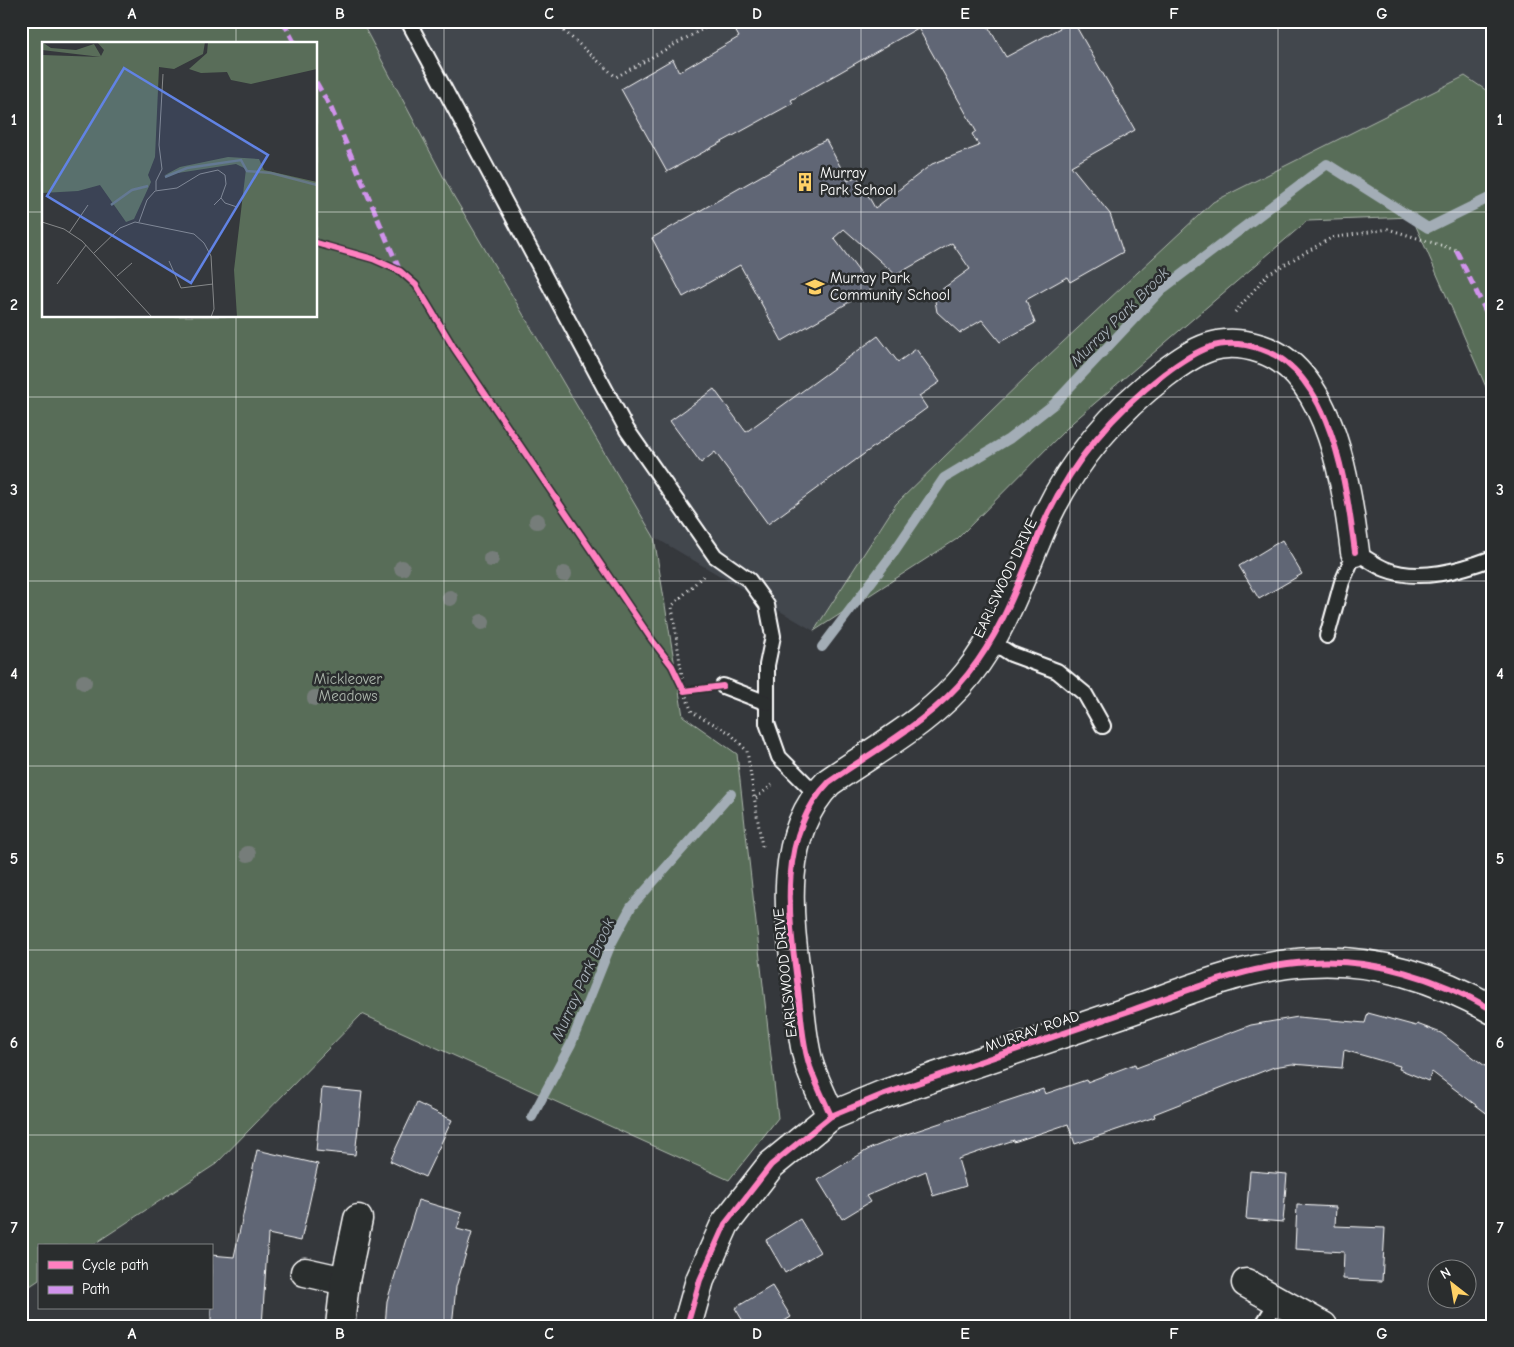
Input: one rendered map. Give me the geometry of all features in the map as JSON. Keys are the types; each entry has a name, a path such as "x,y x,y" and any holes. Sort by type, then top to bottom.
{"street":[{"name":"EARLSWOOD DRIVE","path":"831,1116 810,1066 805,1042 789,916 792,859 800,832 817,795 829,782 922,718 967,675 1001,623 1062,488 1104,429 1136,396 1176,364 1197,351 1212,345 1241,344 1265,350 1286,363 1308,389 1326,423 1342,469 1355,552"},
{"name":"MURRAY ROAD","path":"687,1326 703,1273 724,1224 771,1165 831,1116 882,1095 1218,980 1290,964 1328,962 1362,964 1394,970 1427,978 1493,1010"},
{"path":"340,1326 345,1281 358,1219"},
{"path":"305,1272 345,1281"},
{"path":"1246,1283 1323,1326"}],"lane":[{"path":"408,21 627,430 716,556 749,580 767,605 773,636 766,665 767,723 779,757 817,795"},
{"path":"1327,636 1342,582 1355,552 1385,570 1406,575 1438,573 1493,558"},
{"path":"990,641 1011,654 1057,671 1084,694 1103,726"},
{"path":"723,686 767,703"},
{"path":"1262,1326 1278,1300"}],"path":[{"path":"553,21 616,78 717,21"},
{"path":"1212,345 1240,305 1268,274 1331,238 1388,229 1456,250"},
{"path":"684,692 672,606 705,573 716,556"},
{"path":"672,666 692,712 730,733 747,751 762,848"},
{"path":"684,692 723,686"}],"shaded area":[{"name":"Murray Park Community School","path":"361,21 1493,21 1493,95 1465,76 1213,202 1032,371 896,504 814,631 654,537 453,195"}],"green space":[{"name":"Mickleover Meadows","path":"21,21 361,21 453,195 654,537 683,716 737,754 778,1118 729,1180 362,1014 216,1164 94,1244 38,1244 38,1281 21,1292"},
{"path":"1465,76 1493,95 1493,403 1412,217 1307,221 1073,422 957,539 814,631 896,504 1032,371 1213,202"}],"building":[{"name":"Murray Park School","path":"730,21 985,21 1006,57 1073,21 1135,130 1071,166 1110,214 1123,252 1070,282 1067,277 1026,300 1035,323 1000,342 982,320 960,333 937,312 934,295 970,269 952,243 896,275 844,229 834,238 872,289 782,341 740,265 683,297 652,238 817,144 826,140 848,181 857,176 875,208 932,164 979,146 972,134 976,131 918,28 791,100 793,103 667,172 621,89 673,59 679,72 739,37"},
{"path":"878,336 898,362 916,349 940,382 919,396 927,408 768,524 715,452 701,463 670,421 714,389 746,432"},
{"path":"1282,540 1302,574 1259,599 1239,566"},
{"path":"1368,1013 1416,1026 1417,1024 1441,1033 1493,1072 1493,1118 1432,1072 1428,1081 1399,1069 1400,1066 1344,1050 1342,1068 1292,1064 1274,1067 1154,1114 1155,1117 1075,1144 1068,1124 1014,1142 1014,1140 958,1159 966,1186 933,1196 926,1171 866,1196 870,1202 842,1219 818,1180 869,1149 901,1136 1043,1089 1045,1094 1086,1080 1087,1082 1135,1064 1136,1068 1251,1025 1298,1017 1365,1023"},
{"path":"322,1088 362,1092 355,1155 316,1151"},
{"path":"417,1103 452,1120 425,1177 390,1161"},
{"path":"257,1150 318,1164 301,1241 268,1234 262,1326 211,1326 212,1255 234,1257"},
{"path":"1250,1171 1287,1174 1283,1222 1246,1219"},
{"path":"418,1200 462,1213 457,1229 472,1233 456,1287 452,1326 385,1326 387,1301"},
{"path":"1297,1205 1336,1207 1335,1226 1385,1228 1382,1281 1343,1279 1344,1252 1295,1249"},
{"path":"800,1219 820,1252 785,1273 766,1240"},
{"path":"772,1286 791,1317 776,1326 746,1326 735,1308"}],"waterway":[{"name":"Murray Park Brook","path":"822,647 891,556 944,478 1009,439 1054,404 1161,290 1327,164 1428,228 1493,196"},
{"name":"Murray Park Brook","path":"532,1117 571,1044 611,944 631,907 731,794"}],"marked path":[{"path":"283,21 294,42"},
{"path":"318,85 331,108 400,271"},
{"path":"1456,250 1493,326"}],"cycle path":[{"path":"318,244 373,259 400,271 416,285 454,348 652,640 672,666 684,691 723,686"},
{"path":"831,1116 812,1073 805,1048 792,935 790,880 794,853 801,827 812,804 829,782 921,720 938,706 968,674 993,638 1058,495 1083,456 1112,421 1128,404 1164,374 1198,352 1221,344 1246,345 1261,349 1285,362 1305,382 1320,407 1332,436 1340,466 1347,497 1355,552"},
{"path":"687,1326 700,1280 725,1224 771,1165 831,1116 882,1095 1197,987 1241,973 1287,964 1310,962 1358,963 1405,972 1450,988 1493,1010"}],"place":[{"name":"Murray Park School","path":"805,182"},
{"name":"Murray Park Community School","path":"815,287"}]}
